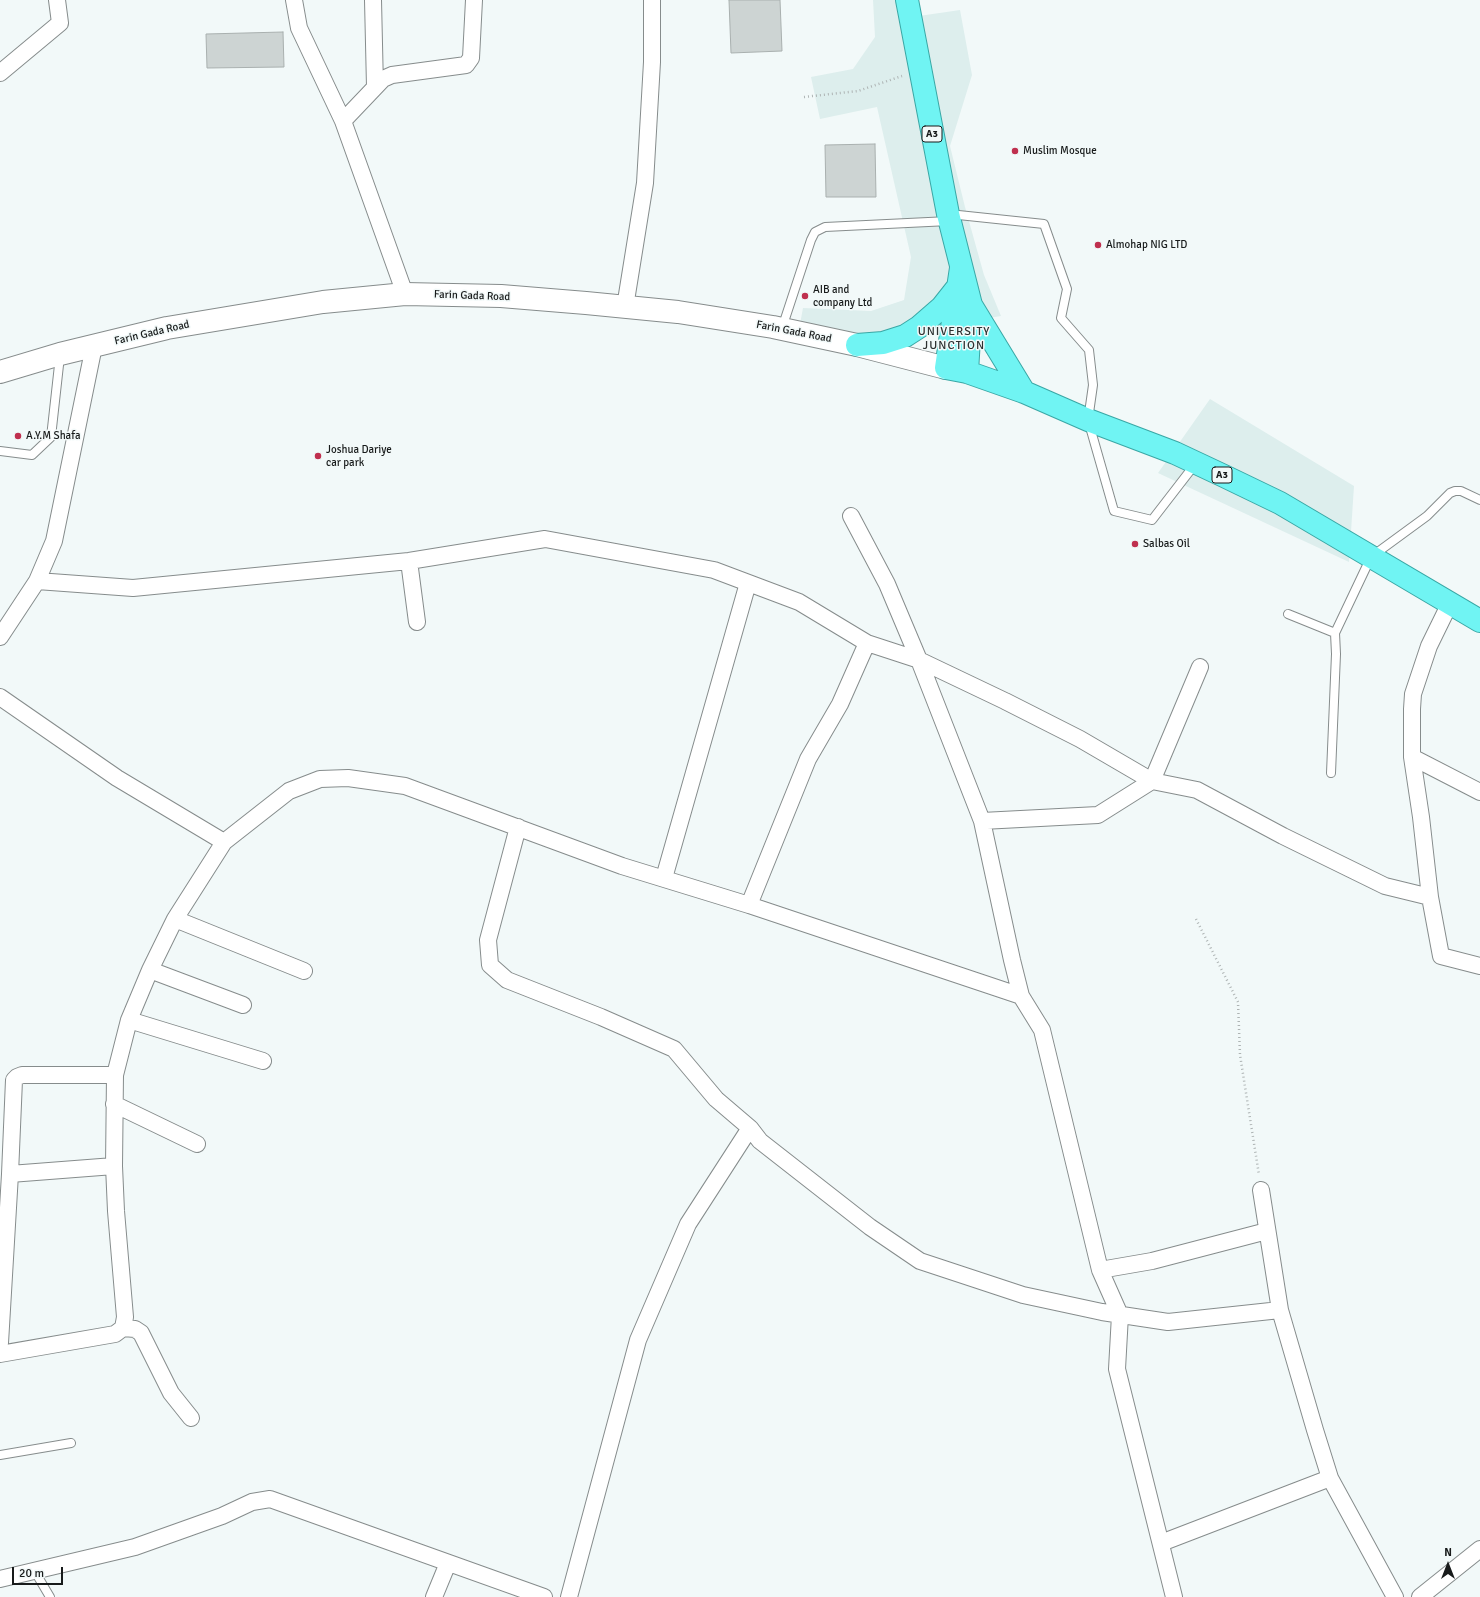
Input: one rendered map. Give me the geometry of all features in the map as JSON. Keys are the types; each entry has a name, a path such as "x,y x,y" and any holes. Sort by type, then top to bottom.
{"highway":[{"name":"A3","path":"907,0 949,217 959,278 971,304 1024,392"},
{"name":"A3","path":"959,278 946,368 967,372 1024,392 1088,420 1196,463 1280,504 1480,621"},
{"path":"857,345 883,343 905,336 919,327 942,307 959,278"},
{"name":"A3","path":"967,372 971,304"}],"main road":[{"name":"Farin Gada Road","path":"0,372 60,354 167,328 323,302 405,294 501,296 678,312 782,329 857,345 946,368"}],"street":[{"path":"0,73 60,23 57,0"},
{"path":"294,0 299,28 343,121 405,294"},
{"path":"373,0 375,87"},
{"path":"343,121 383,79 392,75 466,65 471,58 474,0"},
{"path":"625,307 645,183 652,62 652,0"},
{"path":"0,637 37,581 54,541 94,346"},
{"path":"851,516 887,584 919,660 982,821 1021,996 1042,1030 1100,1270 1120,1315 1117,1368 1174,1597"},
{"path":"37,581 133,588 409,561 545,539 714,570 799,602 867,643 919,660 1005,701 1080,739 1152,781 1196,790 1283,836 1385,886 1430,897"},
{"path":"409,561 417,622"},
{"path":"664,878 748,583"},
{"path":"1450,603 1429,646 1413,694 1412,757 1421,817 1430,897 1441,956 1480,966"},
{"path":"749,905 808,759 840,704 867,643"},
{"path":"982,821 1098,815 1152,781 1200,667"},
{"path":"0,697 117,778 224,842"},
{"path":"1412,757 1480,792"},
{"path":"123,1328 125,1317 116,1211 114,1166 114,1104 115,1076 129,1020 150,970 175,919 224,842 289,791 320,779 348,778 405,786 622,866 749,905 1021,996"},
{"path":"518,827 488,940 490,965 507,980 594,1014 674,1049 716,1099 750,1128 760,1141 870,1227 920,1261 1023,1295 1102,1312 1168,1322 1280,1310"},
{"path":"175,919 304,971"},
{"path":"150,970 243,1005"},
{"path":"129,1020 263,1060"},
{"path":"0,1343 14,1080 17,1077 22,1076 115,1076"},
{"path":"114,1104 197,1144"},
{"path":"569,1597 638,1340 688,1224 750,1128"},
{"path":"10,1174 114,1166"},
{"path":"1261,1190 1280,1310 1330,1478 1395,1597"},
{"path":"1100,1270 1152,1261 1267,1231"},
{"path":"0,1354 115,1334 123,1328 135,1329 141,1333 171,1393 191,1418"},
{"path":"1161,1543 1330,1478"},
{"path":"0,1579 135,1547 222,1516 252,1502 270,1499 544,1597"},
{"path":"1420,1597 1480,1549"},
{"path":"434,1597 448,1563"}],"lane":[{"path":"782,329 811,240 815,232 825,227 949,217 1044,224 1067,289 1061,318 1089,350 1093,384 1088,420 1114,511 1152,520 1196,463"},
{"path":"0,451 32,455 51,436 60,354"},
{"path":"1331,772 1336,654 1335,633 1371,557 1426,516 1450,493 1461,491 1480,500"},
{"path":"1288,614 1335,633"},
{"path":"0,1455 70,1443"},
{"path":"34,1570 50,1597"}],"path":[{"path":"804,97 858,91 920,71"},
{"path":"1196,919 1238,1002 1240,1055 1261,1190"}],"shaded area":[{"path":"873,0 916,0 919,16 960,10 972,75 950,146 984,275 1001,316 868,338 800,324 803,308 871,311 904,300 911,257 877,107 820,119 811,77 853,69 875,37"},
{"path":"1210,399 1354,486 1349,562 1158,473"}],"building":[{"path":"729,0 780,0 782,51 731,53"},
{"path":"283,32 284,67 207,68 206,34"},
{"path":"875,144 876,197 826,197 825,145"}],"place":[{"name":"Muslim Mosque","path":"1015,151"},
{"name":"Almohap NIG LTD","path":"1098,245"},
{"name":"AIB and company Ltd","path":"805,296"},
{"name":"A.Y.M Shafa","path":"18,436"},
{"name":"Joshua Dariye car park","path":"318,456"},
{"name":"Salbas Oil","path":"1135,544"}],"district":[{"name":"UNIVERSITY JUNCTION","path":"954,339"}]}
